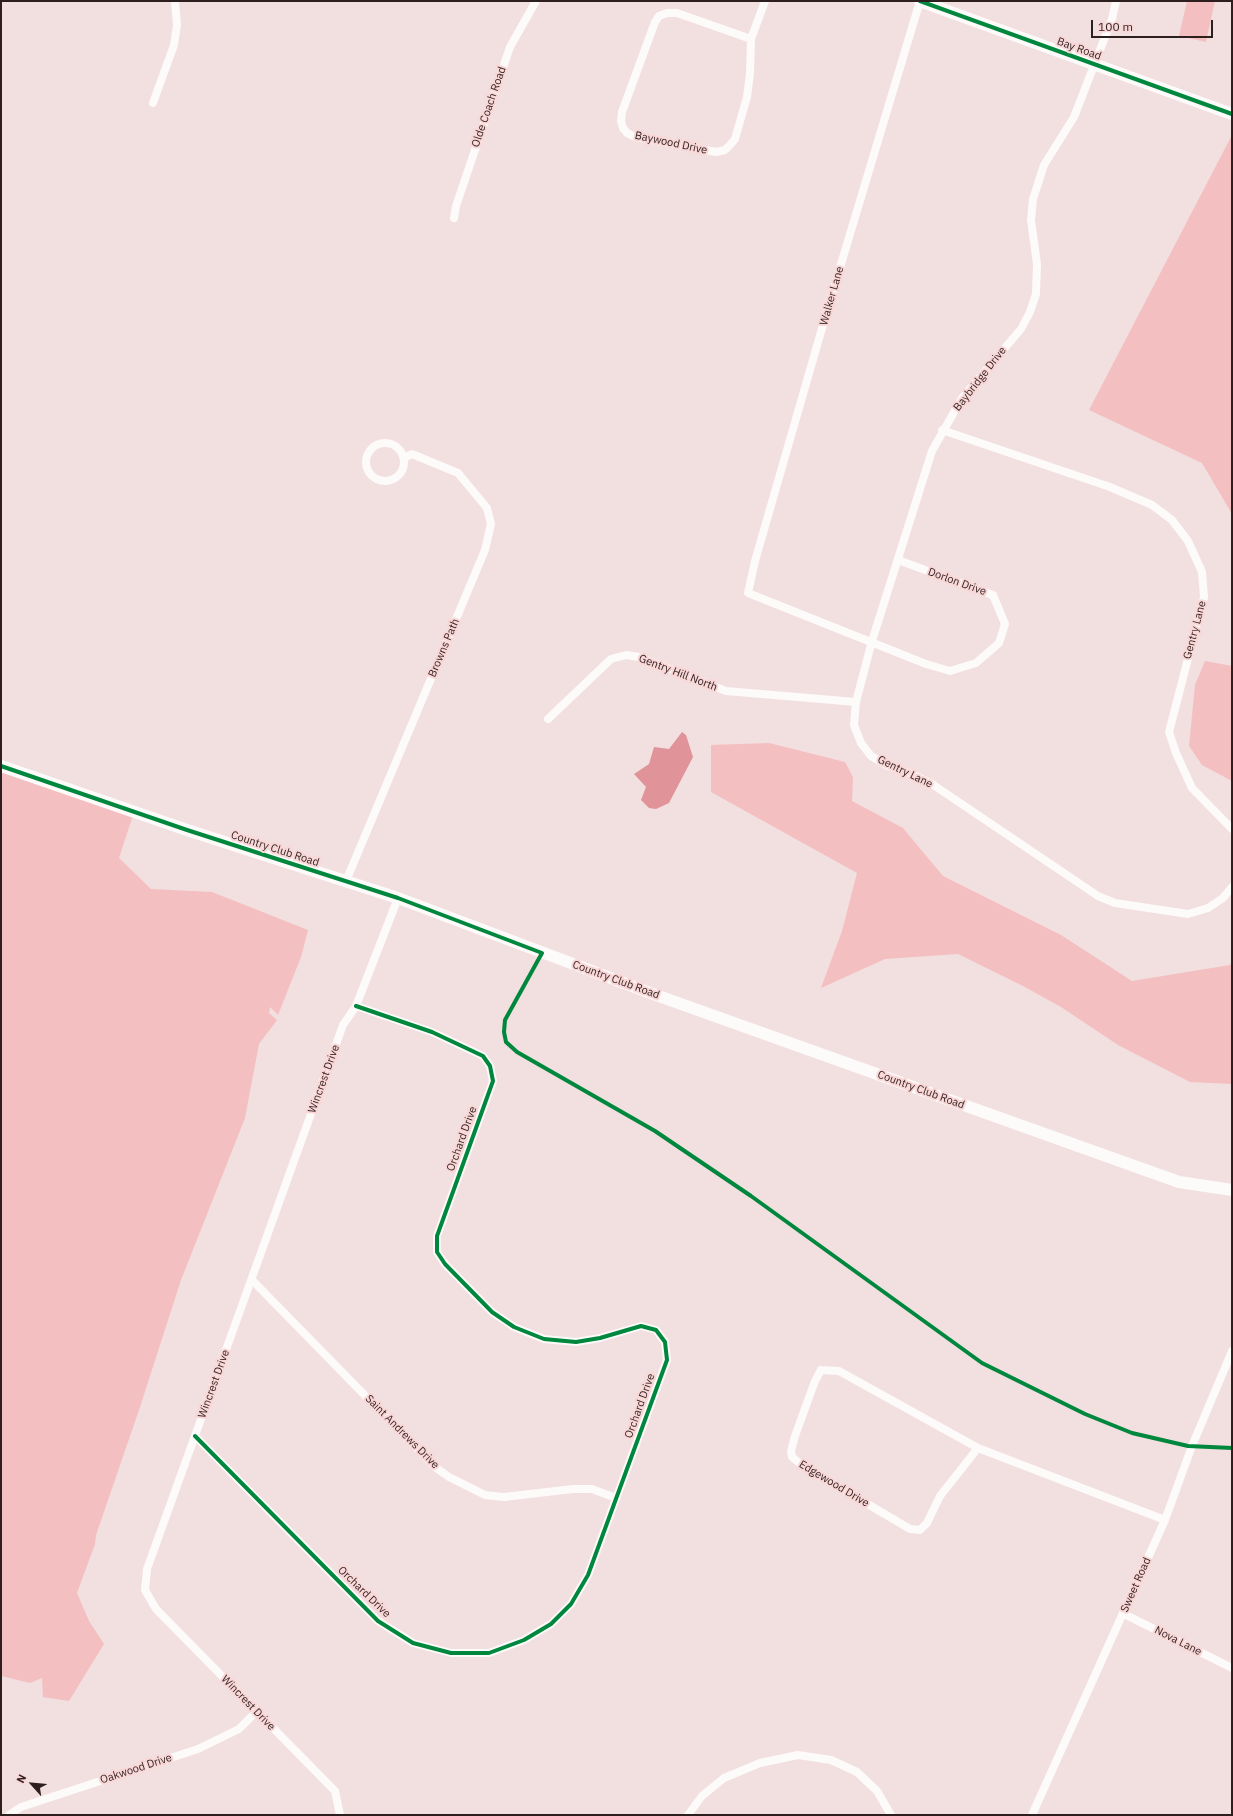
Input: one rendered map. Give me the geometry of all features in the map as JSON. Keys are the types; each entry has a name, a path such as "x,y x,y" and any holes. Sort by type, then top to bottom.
{"street":[{"path":"153,103 174,45 177,25 175,1"},
{"name":"Olde Coach Road","path":"454,218 456,206 510,47 536,1"},
{"name":"Baywood Drive","path":"751,39 676,13 667,13 659,16 655,22 622,112 621,121 623,128 627,133 636,136 716,152 725,150 735,139 747,97 750,74 751,39 765,1"},
{"name":"Bay Road","path":"920,1 1232,114"},
{"name":"Walker Lane","path":"872,641 748,593 755,561 780,472 920,1"},
{"name":"Baybridge Drive","path":"872,641 932,450 942,430 962,398 1021,329 1030,312 1036,294 1037,264 1031,220 1033,199 1044,165 1074,117 1112,19 1116,1"},
{"name":"Gentry Lane","path":"942,430 1110,487 1152,505 1172,520 1188,541 1202,572 1204,597 1169,732 1176,753 1192,788 1232,829"},
{"path":"388,442 396,445 401,450 404,458 402,472 390,481 375,479 369,473 366,466 368,452 374,446 381,443 388,442"},
{"name":"Browns Path","path":"346,881 485,550 491,524 487,508 458,473 412,454 404,458"},
{"name":"Dorlon Drive","path":"872,641 926,664 950,671 976,663 999,643 1005,624 993,595 898,560"},
{"name":"Gentry Lane","path":"872,641 856,702 854,725 861,743 871,756 888,766 912,774 932,784 1098,896 1116,903 1188,914 1208,908 1223,898 1232,887"},
{"name":"Gentry Hill North","path":"548,719 611,659 626,655 639,657 726,691 856,702"},
{"name":"Country Club Road","path":"1,766 187,830 398,898 653,994 1179,1182 1232,1190"},
{"name":"Wincrest Drive","path":"340,1815 335,1791 156,1609 145,1590 147,1569 343,1025 356,1006 398,898"},
{"name":"Orchard Drive","path":"195,1436 378,1621 413,1643 452,1653 489,1653 524,1640 551,1624 571,1604 588,1575 667,1360 665,1342 656,1330 641,1326 600,1338 576,1342 544,1339 514,1327 492,1312 445,1264 437,1252 437,1236 492,1081 490,1066 483,1056 432,1032 356,1006"},
{"name":"Saint Andrews Drive","path":"252,1280 435,1467 449,1477 486,1495 504,1497 573,1488 592,1489 616,1498"},
{"name":"Sweet Road","path":"1032,1815 1124,1614 1165,1520 1192,1446 1232,1351"},
{"name":"Edgewood Drive","path":"978,1448 940,1496 927,1523 920,1530 910,1529 802,1466 792,1457 791,1452 795,1436 815,1381 821,1370 839,1371 978,1448 1165,1520"},
{"name":"Nova Lane","path":"1124,1614 1232,1668"},
{"name":"Oakwood Drive","path":"9,1815 21,1807 198,1749 239,1729 256,1712"},
{"path":"688,1815 702,1796 724,1778 760,1763 798,1756 831,1760 857,1772 877,1790 891,1815"}],"shaded area":[{"path":"1187,1 1215,1 1206,42 1179,36"},
{"path":"1232,135 1232,514 1202,463 1089,410"},
{"path":"1205,661 1232,666 1232,781 1202,765 1189,746 1195,685"},
{"path":"682,732 686,735 693,757 669,803 656,809 649,808 641,800 646,787 634,774 649,764 654,747 669,749"},
{"path":"769,743 845,762 853,777 852,801 903,828 943,876 1061,935 1132,981 1230,965 1232,962 1232,1084 1190,1082 1118,1045 1061,1007 1023,986 958,954 885,959 821,988 842,931 857,873 711,792 711,745"},
{"path":"1,766 134,812 119,858 151,889 212,892 308,930 301,957 278,1015 270,1007 269,1013 277,1020 259,1044 245,1118 181,1280 139,1410 96,1535 95,1544 77,1593 89,1621 104,1644 69,1701 43,1697 42,1678 30,1683 1,1676"}],"cycle path":[{"path":"920,1 1232,114"},
{"path":"1,766 187,830 398,898 542,953 505,1020 504,1032 506,1042 517,1052 655,1131 751,1196 982,1363 1085,1414 1132,1433 1188,1446 1232,1448"},
{"path":"195,1436 378,1621 413,1643 451,1653 489,1653 524,1640 551,1624 571,1604 588,1575 667,1360 665,1342 656,1330 641,1326 600,1338 576,1342 544,1339 514,1327 492,1312 445,1264 437,1252 437,1236 493,1081 490,1066 483,1056 432,1032 356,1006"}]}
